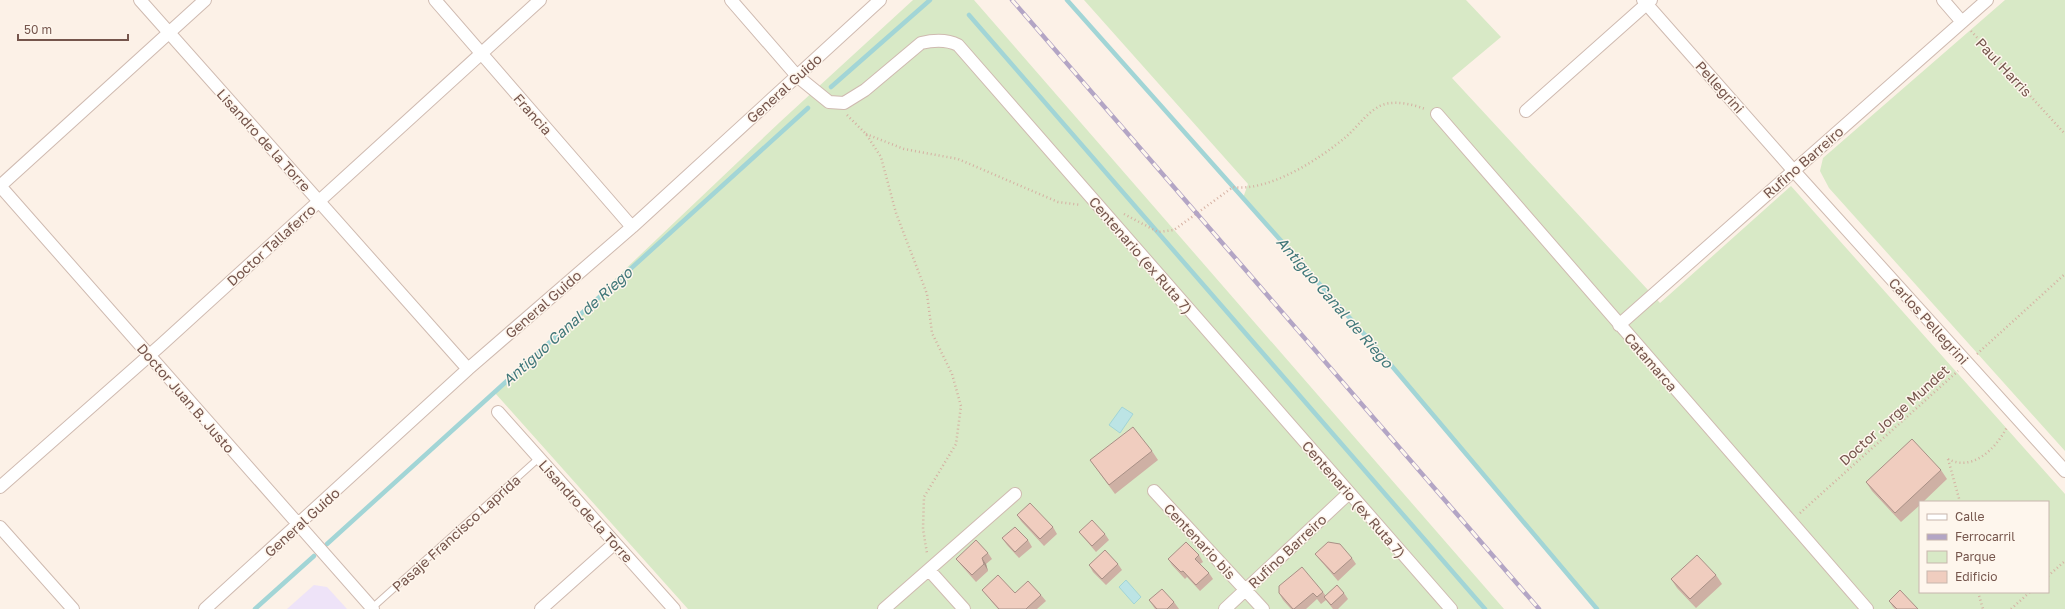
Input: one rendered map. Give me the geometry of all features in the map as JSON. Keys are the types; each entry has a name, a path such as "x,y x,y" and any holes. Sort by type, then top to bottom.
{"street":[{"name":"Lisandro de la Torre","path":"140,0 468,369"},
{"path":"0,186 205,0"},
{"name":"Francia","path":"435,0 632,227"},
{"name":"Doctor Tallaferro","path":"0,487 149,356 540,0"},
{"path":"731,0 797,76 829,102 835,103"},
{"name":"General Guido","path":"205,609 468,369 632,227 880,0"},
{"path":"1943,0 1962,22"},
{"name":"Rufino Barreiro","path":"1619,325 1987,0"},
{"path":"1526,111 1647,1"},
{"name":"Pellegrini","path":"1647,1 1793,170"},
{"name":"Centenario (ex Ruta 7)","path":"835,103 844,103 865,90 921,43 932,41 950,41 958,45 1451,609"},
{"name":"Catamarca","path":"1437,114 1867,609"},
{"name":"Carlos Pellegrini","path":"1793,170 2065,471"},
{"name":"Doctor Juan B. Justo","path":"0,186 372,609"},
{"name":"Lisandro de la Torre","path":"498,412 674,609"},
{"name":"Centenario bis","path":"1154,491 1263,609"},
{"name":"Rufino Barreiro","path":"1225,609 1349,493"},
{"path":"884,609 1015,494"},
{"path":"0,527 73,609"},
{"path":"541,609 615,543"},
{"path":"929,570 964,609"}],"lane":[{"name":"Pasaje Francisco Laprida","path":"372,609 539,458"}],"path":[{"name":"Paul Harris","path":"1962,22 2065,134"},
{"path":"1122,212 1158,232 1174,230 1233,187 1242,188 1265,185 1302,167 1345,137 1379,106 1404,102 1437,114"},
{"path":"835,103 866,134 881,157 896,213 927,294 932,333 952,374 961,406 956,444 924,496 924,529 929,570"},
{"path":"866,134 904,149 958,159 1058,202 1100,208"},
{"name":"Doctor Jorge Mundet","path":"1791,522 2065,274"},
{"path":"1960,501 1948,459 1958,464 1972,462 1988,452 2003,435 2013,414"},
{"path":"2049,575 2065,561"},
{"path":"1978,593 1983,609"},
{"path":"2011,609 2029,593"}],"shaded area":[{"path":"314,585 327,587 347,609 287,609"}],"green space":[{"path":"913,0 974,0 1504,609 688,609 495,393 780,122"},
{"path":"1084,0 1466,0 1501,37 1452,78 1660,303 1791,186 2065,494 2065,609 1598,609 1380,352 1243,198 1248,184"},
{"path":"2005,0 2065,0 2065,451 1829,188 1820,171 1823,158"}],"water":[{"path":"1122,407 1133,414 1120,433 1109,425"},
{"path":"1126,580 1141,597 1134,604 1119,587"}],"building":[{"path":"1133,427 1152,451 1109,485 1090,460"},
{"path":"1912,439 1941,470 1895,513 1866,482"},
{"path":"1030,503 1053,527 1040,539 1017,515"},
{"path":"1092,520 1105,534 1092,546 1079,532"},
{"path":"1015,527 1028,540 1015,552 1002,538"},
{"path":"976,540 988,553 982,558 984,564 972,575 956,559"},
{"path":"1186,542 1199,555 1195,559 1209,573 1196,585 1183,571 1181,572 1168,559"},
{"path":"1328,542 1340,544 1352,558 1334,574 1315,554"},
{"path":"1105,550 1118,564 1102,579 1089,565"},
{"path":"1697,555 1716,575 1690,599 1671,579"},
{"path":"1302,567 1323,592 1317,597 1313,593 1293,609 1279,593 1279,586"},
{"path":"998,575 1015,593 1028,581 1041,595 1026,609 999,609 982,590"},
{"path":"1337,585 1344,593 1331,605 1324,597"},
{"path":"1162,589 1174,602 1167,609 1157,609 1149,600"},
{"path":"1900,590 1918,609 1897,609 1889,601"}],"waterway":[{"name":"Antiguo Canal de Riego","path":"831,87 930,0"},
{"name":"Antiguo Canal de Riego","path":"1067,0 1380,352 1597,609"},
{"path":"969,15 1485,609"},
{"name":"Antiguo Canal de Riego","path":"327,544 808,108"},
{"name":"Antiguo Canal de Riego","path":"255,609 314,556"}],"railway":[{"path":"1012,0 1539,609"}]}
